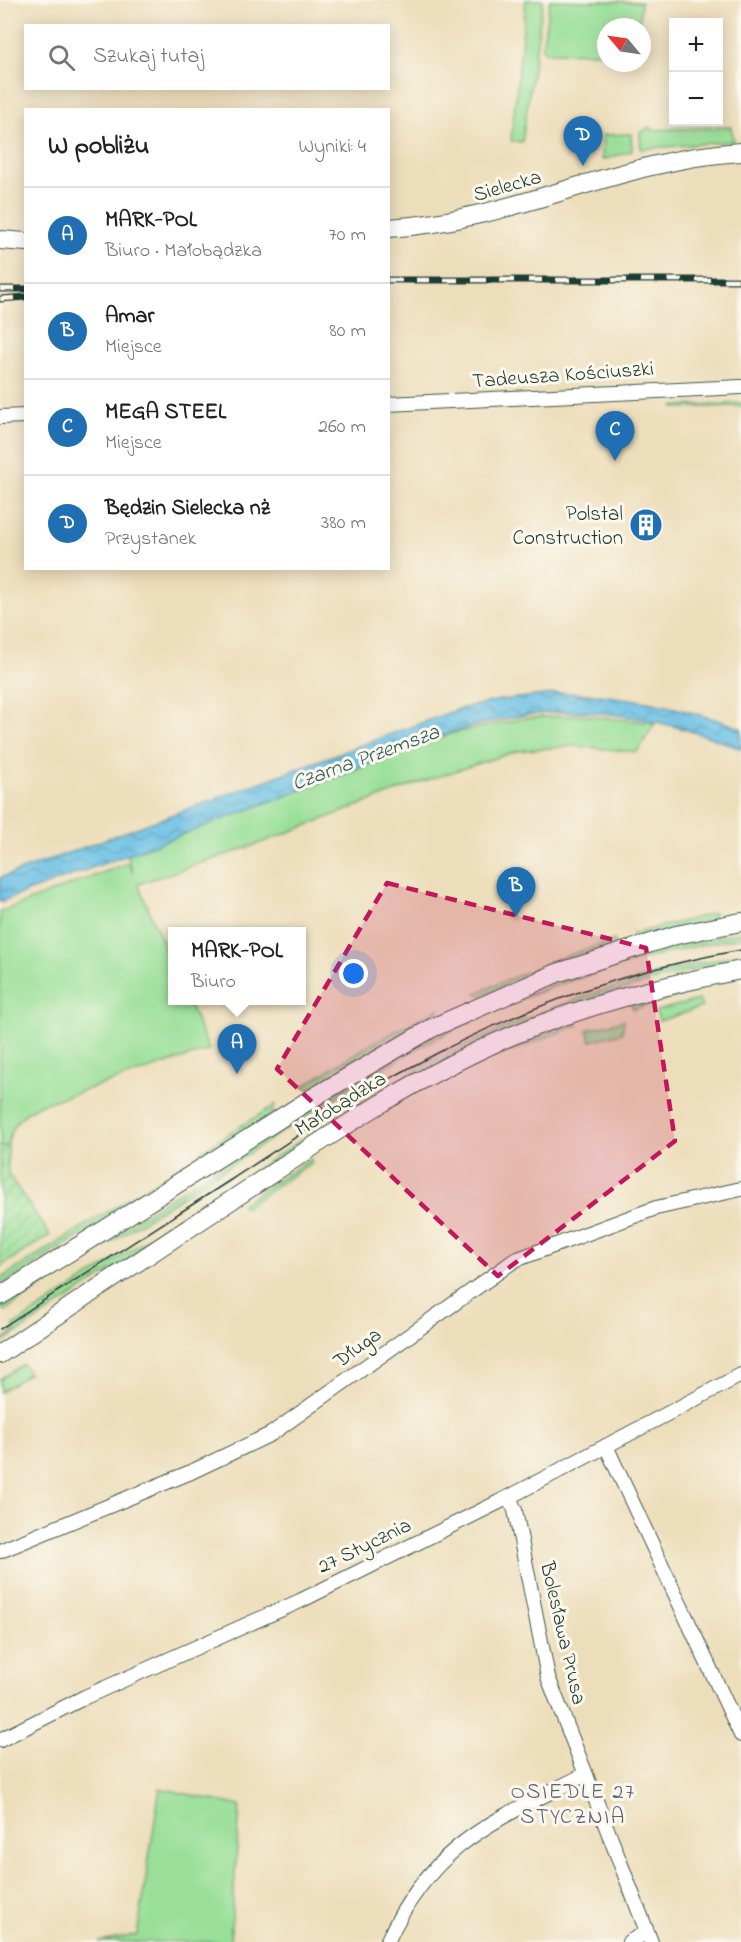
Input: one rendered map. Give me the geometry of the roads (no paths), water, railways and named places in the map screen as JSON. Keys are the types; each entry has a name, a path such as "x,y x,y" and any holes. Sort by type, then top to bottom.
{"street":[{"name":"Sielecka","path":"390,228 420,227 466,219 551,197 640,168 715,154 741,152"},
{"path":"0,240 24,242"},
{"name":"Tadeusza Kościuszki","path":"390,404 741,387"},
{"path":"0,417 24,416"},
{"name":"Małobądzka","path":"0,1296 323,1091 432,1028 557,973 676,935 741,922"},
{"name":"Małobądzka","path":"0,1354 342,1127 458,1062 510,1037 576,1012 674,983 741,970"},
{"name":"Długa","path":"0,1551 191,1472 270,1434 515,1260 656,1208 741,1189"},
{"name":"27 Stycznia","path":"0,1740 85,1697 300,1601 738,1381"},
{"path":"606,1446 741,1735"},
{"name":"Bolesława Prusa","path":"509,1497 517,1519 548,1677 584,1775 649,1937"},
{"path":"387,1942 416,1888 437,1864 460,1844 488,1825 584,1775"},
{"path":"629,1942 649,1937"}],"water":[{"name":"Czarna Przemsza","path":"562,693 631,699 675,708 719,721 741,728 741,749 698,733 655,721 610,714 565,712 497,721 430,740 0,902 0,878 459,709 500,700"}],"tram line":[{"path":"0,1329 342,1107 452,1046 491,1027 572,994 698,958 741,950"}],"railway":[{"path":"390,280 741,280"},
{"path":"0,289 24,289"},
{"path":"0,299 24,297"}],"place":[{"name":"Będzin Sielecka nż","path":"583,166"},
{"name":"MEGA STEEL","path":"615,461"},
{"name":"Polstal Construction","path":"646,525"},
{"name":"Amar","path":"516,917"},
{"name":"MARK-POL","path":"237,1074"}],"district":[{"name":"OSIEDLE 27 STYCZNIA","path":"573,1802"}]}
